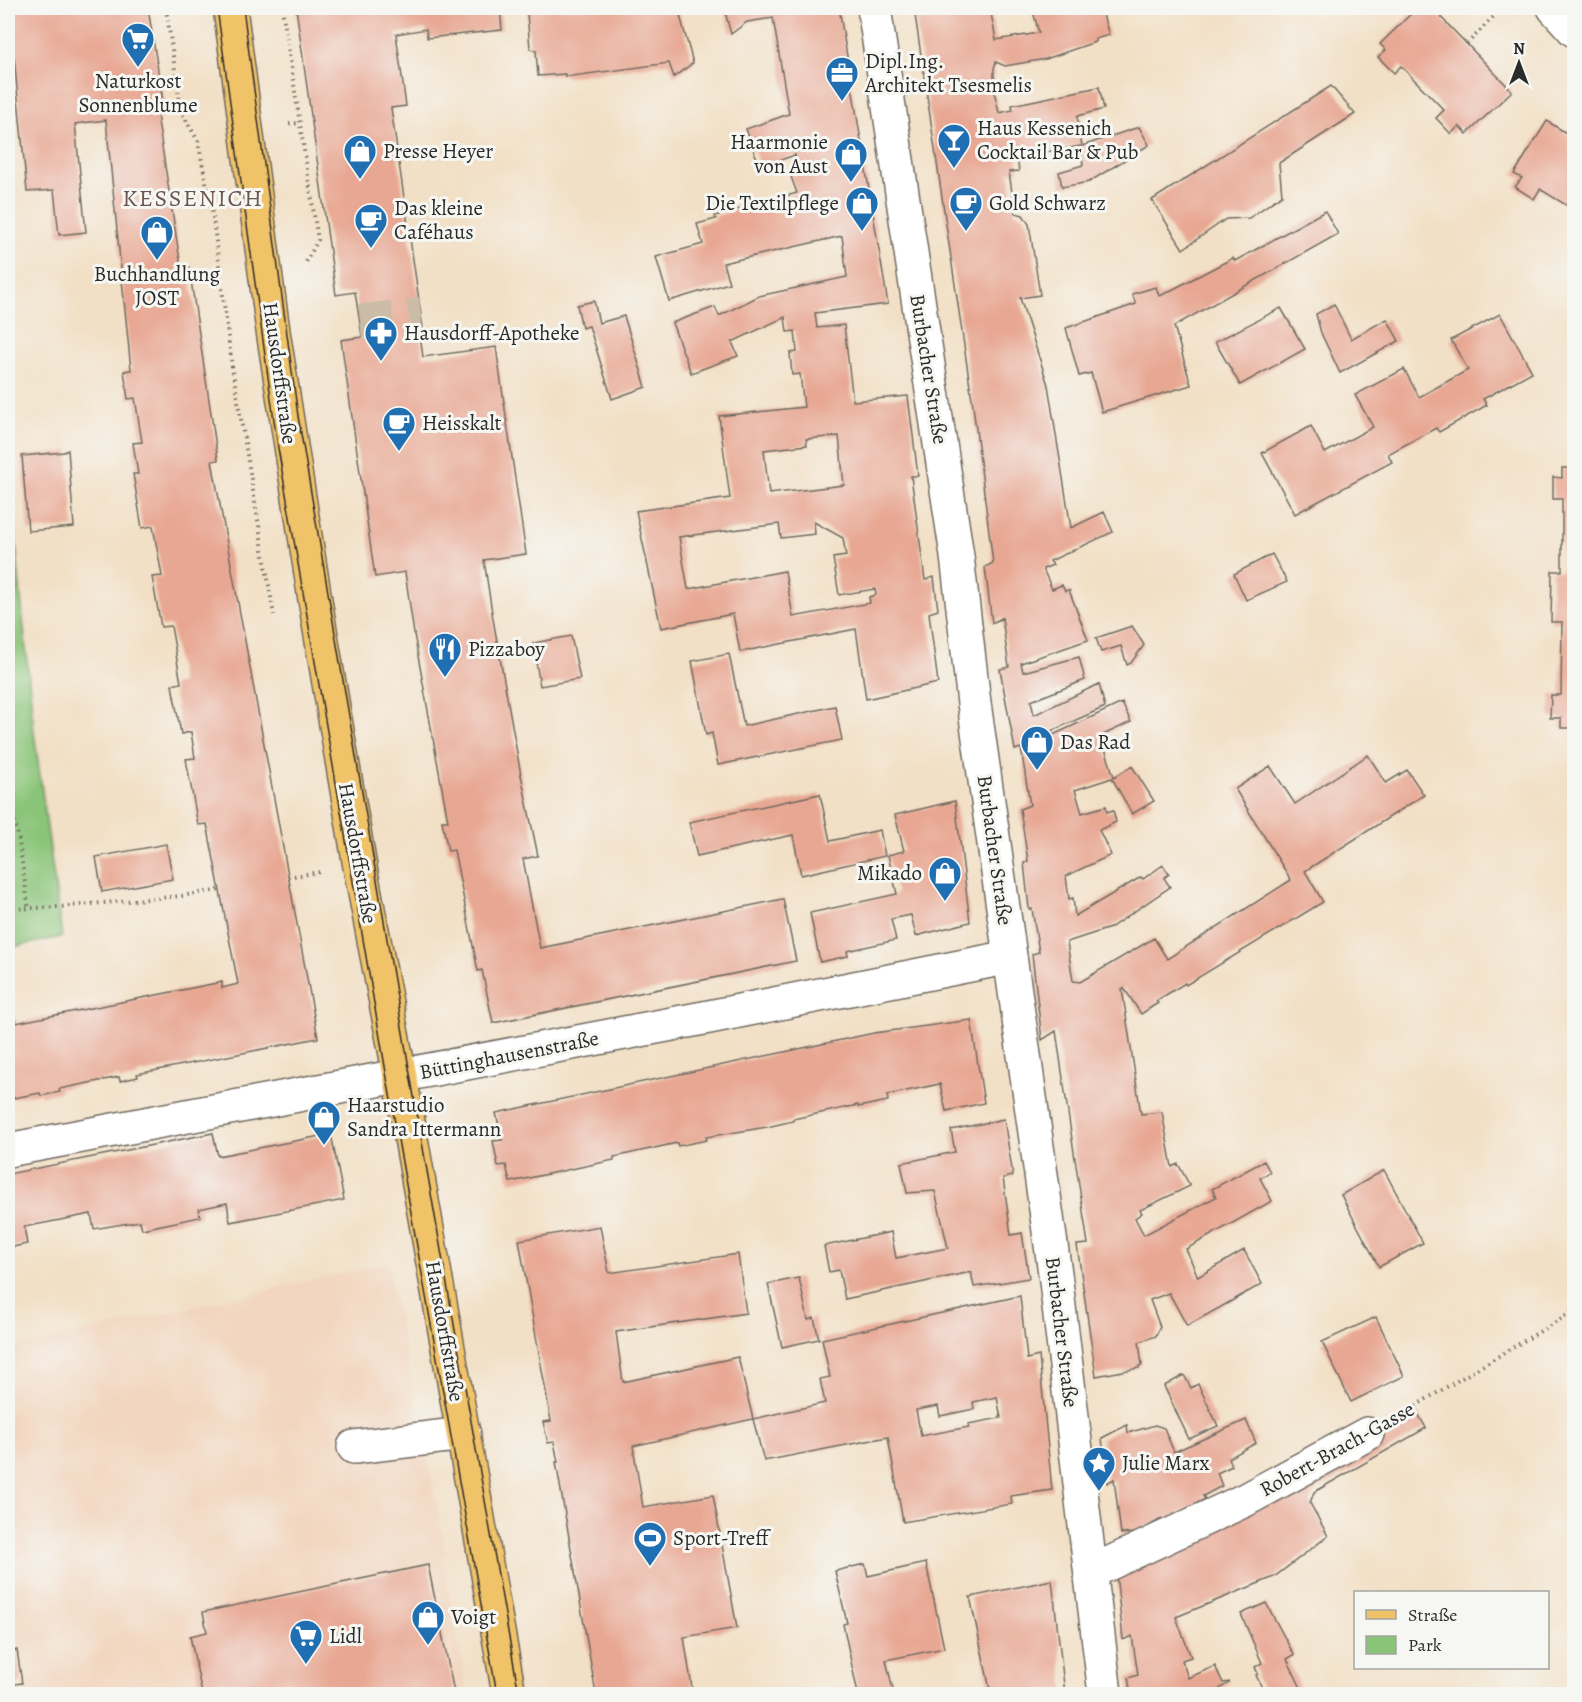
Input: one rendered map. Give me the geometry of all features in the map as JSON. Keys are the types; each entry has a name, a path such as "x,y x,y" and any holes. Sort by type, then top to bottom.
{"main road":[{"name":"Hausdorffstraße","path":"230,8 273,331 360,867 400,1076 509,1695"}],"street":[{"name":"Burbacher Straße","path":"874,8 952,521 974,703 1055,1273 1105,1695"},
{"path":"1554,8 1575,30"},
{"name":"Büttinghausenstraße","path":"8,1150 1010,957"},
{"path":"354,1447 464,1434"},
{"name":"Robert-Brach-Gasse","path":"1092,1572 1245,1500 1366,1434"}],"path":[{"path":"166,8 182,111 198,141 213,218 232,366 274,615"},
{"path":"282,8 318,240"},
{"path":"1467,44 1502,8"},
{"path":"289,124 300,123"},
{"path":"8,792 18,835 29,910"},
{"path":"8,909 29,910 181,896 220,890"},
{"name":"Robert-Brach-Gasse","path":"1366,1434 1575,1311"}],"shaded area":[{"path":"387,1263 447,1556 442,1557 468,1694 27,1694 8,1577 8,1349"}],"green space":[{"path":"8,464 34,732 62,937 8,948"}],"building":[{"path":"8,8 148,8 165,114 157,115 181,267 189,267 218,460 212,461 318,1038 137,1074 138,1077 120,1081 119,1077 59,1089 60,1092 41,1096 40,1093 8,1099 8,1013 14,1017 16,1023 222,982 222,988 238,984 207,824 198,825 186,759 195,758 191,732 181,734 172,685 181,683 171,626 161,627 152,577 162,576 153,526 142,528 133,474 138,474 133,443 142,442 135,398 128,399 124,371 131,370 106,120 75,124 86,232 59,235 54,190 27,192 14,57 8,57"},
{"path":"296,8 500,8 502,30 427,38 426,29 396,34 406,106 391,108 423,328 419,329 423,357 496,347 526,554 484,560 521,775 538,856 523,859 540,948 783,899 796,961 493,1023 482,970 478,971 454,850 448,851 442,821 448,821 405,572 375,577 341,340 362,337 355,292 336,295"},
{"path":"529,8 678,8 693,63 674,77 669,63 565,77 565,74 538,76 536,51 530,48 527,14"},
{"path":"724,8 839,8 888,304 815,313 817,328 844,325 853,401 908,396 918,476 911,476 925,580 934,577 938,610 929,613 938,683 866,699 856,629 740,652 733,614 661,628 636,511 730,498 719,416 804,407 800,374 792,375 790,353 797,352 795,331 787,332 785,317 732,342 738,356 691,373 672,323 715,307 719,316 759,296 847,277 842,236 723,263 729,283 669,301 656,257 703,244 697,224 716,219 715,216 797,193 790,174 798,171 795,155 760,167 746,129 789,114 773,18 747,22 731,34","holes":["839,436 844,485 769,494 764,450 807,445 806,439","814,522 843,538 846,556 833,558 839,595 875,589 876,595 869,597 870,603 793,617 785,571 688,589 679,537 779,524 781,538 815,534"]},
{"path":"914,8 990,8 996,40 1039,33 1032,8 1115,8 1116,11 1103,15 1109,35 1095,39 1095,42 1046,59 1005,66 996,62 994,91 999,113 1013,110 1012,105 1099,87 1104,109 1077,116 1082,146 1139,127 1149,145 1089,182 1062,187 1059,172 1083,165 1080,146 1017,157 1019,171 1009,172 1015,213 1023,215 1029,224 1040,295 1020,298 1048,385 1071,528 1104,512 1113,532 1050,561 1053,565 1043,569 1052,589 1062,585 1065,591 1069,590 1088,640 1021,663 1023,672 1079,657 1085,680 1031,701 1034,715 1099,684 1105,707 1040,736 1040,741 1122,703 1131,722 1101,736 1114,777 1132,766 1154,801 1132,814 1112,778 1075,790 1082,813 1106,806 1107,812 1113,810 1116,822 1099,830 1111,855 1066,876 1069,899 1073,898 1075,916 1141,877 1143,879 1163,865 1169,874 1164,878 1170,887 1110,928 1067,942 1073,981 1080,982 1154,938 1167,959 1291,880 1235,789 1270,766 1295,804 1368,755 1386,783 1407,770 1424,795 1305,871 1323,902 1186,985 1185,983 1156,1001 1158,1003 1141,1014 1124,988 1122,989 1141,1114 1162,1112 1172,1167 1178,1164 1190,1186 1140,1210 1142,1213 1135,1218 1144,1235 1216,1197 1212,1189 1264,1161 1270,1172 1260,1178 1272,1201 1186,1249 1198,1277 1244,1250 1262,1284 1187,1326 1169,1293 1150,1300 1160,1327 1156,1336 1139,1342 1142,1365 1139,1368 1096,1376 1077,1245 1088,1244 1056,1031 1042,1040 1032,954 1039,952 1032,909 1029,909 1024,863 1028,861 1020,809 1030,805 1021,748 1015,750 1000,669 1009,667 1002,618 992,623 985,567 993,563 973,406"},
{"path":"1417,8 1432,8 1512,91 1467,134 1459,126 1451,134 1436,118 1444,110 1401,66 1394,73 1378,57 1386,50 1380,44"},
{"path":"1331,86 1355,114 1279,163 1282,195 1249,218 1226,219 1183,249 1152,200"},
{"path":"1547,121 1574,138 1574,210 1540,189 1534,199 1515,187 1522,178 1514,174"},
{"path":"1325,211 1338,234 1174,326 1191,385 1102,412 1091,373 1079,376 1066,328 1136,304 1132,294 1156,287 1159,296 1162,295 1233,258 1235,261"},
{"path":"594,301 599,323 624,316 646,387 612,399 589,326 582,328 577,305"},
{"path":"1334,304 1351,339 1387,319 1399,341 1340,373 1321,333 1316,314"},
{"path":"1281,308 1305,349 1240,385 1215,342"},
{"path":"1500,314 1532,372 1483,399 1487,405 1439,432 1436,428 1388,454 1392,462 1295,514 1262,453 1311,426 1325,453 1373,427 1355,395 1404,369 1419,397 1468,370 1451,340"},
{"path":"68,450 74,527 28,531 22,456"},
{"path":"1562,468 1574,468 1574,728 1561,728 1561,718 1550,718 1551,695 1561,695 1562,622 1551,622 1552,571 1562,571 1562,499 1553,499 1553,477 1562,478"},
{"path":"1272,554 1287,582 1246,600 1234,574"},
{"path":"1132,626 1144,645 1131,663 1127,665 1121,646 1101,652 1096,638"},
{"path":"571,636 580,679 540,686 533,643"},
{"path":"729,654 744,726 835,706 842,740 718,765 712,733 706,735 692,661"},
{"path":"820,794 830,841 880,830 885,856 801,875 793,835 697,856 689,822"},
{"path":"955,801 970,922 916,936 911,915 891,919 896,940 847,951 848,956 820,962 810,913 897,894 888,855 904,851 895,815"},
{"path":"166,844 173,879 102,892 96,857"},
{"path":"971,1020 984,1103 946,1111 940,1084 887,1095 888,1101 858,1107 858,1105 767,1127 706,1137 707,1140 678,1146 677,1143 614,1157 614,1160 510,1182 506,1165 498,1166 493,1141 502,1140 496,1113 874,1033"},
{"path":"1004,1119 1013,1176 1003,1178 1011,1235 1022,1233 1029,1278 974,1287 971,1272 845,1299 839,1270 829,1272 824,1246 891,1232 896,1258 948,1248 935,1191 907,1193 901,1163 955,1152 951,1130"},
{"path":"213,1133 218,1156 331,1134 344,1200 230,1222 227,1203 199,1209 200,1217 142,1229 140,1221 94,1229 91,1214 24,1227 27,1244 8,1248 8,1174"},
{"path":"1384,1170 1423,1243 1379,1267 1341,1195"},
{"path":"600,1226 609,1273 738,1254 746,1313 616,1332 623,1382 738,1357 753,1419 633,1446 643,1507 713,1495 737,1628 684,1637 693,1694 596,1694 556,1462 558,1462 554,1442 548,1443 543,1422 551,1421 519,1240"},
{"path":"799,1278 808,1320 814,1318 819,1339 782,1347 768,1284"},
{"path":"1020,1296 1027,1359 1039,1356 1052,1490 1011,1496 1012,1504 903,1522 888,1437 764,1461 753,1419 825,1403 820,1379 830,1377 822,1339","holes":["997,1397 1001,1418 921,1436 916,1410 938,1406 940,1416 974,1409 973,1402"]},
{"path":"1376,1317 1404,1376 1351,1402 1322,1342"},
{"path":"1184,1375 1191,1388 1198,1384 1218,1426 1189,1439 1164,1386"},
{"path":"1417,1412 1426,1428 1314,1492 1310,1503 1328,1536 1274,1577 1176,1617 1191,1657 1182,1660 1188,1678 1215,1666 1223,1683 1230,1682 1212,1694 1131,1694 1128,1678 1138,1675 1132,1636 1123,1640 1116,1573 1338,1457"},
{"path":"1246,1420 1256,1443 1229,1458 1232,1466 1217,1473 1222,1486 1203,1496 1205,1499 1162,1522 1161,1519 1137,1533 1121,1534 1114,1479 1107,1483 1102,1438 1127,1425 1128,1433 1155,1425 1164,1428 1174,1452"},
{"path":"926,1563 944,1648 886,1660 894,1694 858,1694 843,1624 847,1623 835,1571 865,1564 868,1576"},
{"name":"Lidl","path":"428,1565 454,1692 444,1694 202,1694 190,1636 207,1632 203,1612"},
{"path":"1052,1580 1065,1694 991,1694 970,1597"},
{"path":"1266,1603 1294,1655 1287,1659 1304,1694 1265,1694 1256,1675 1258,1674 1255,1667 1262,1663 1241,1614"},
{"path":"17,1650 22,1683 8,1685 8,1652"}],"tunnel":[{"path":"360,321 421,314"}],"tram line":[{"path":"217,8 277,442 497,1694"},
{"path":"243,8 298,416 519,1694"}],"place":[{"name":"Naturkost Sonnenblume","path":"138,68"},
{"name":"Dipl.Ing. Architekt Tsesmelis","path":"842,102"},
{"name":"Haus Kessenich Cocktail Bar & Pub","path":"954,169"},
{"name":"Presse Heyer","path":"360,180"},
{"name":"Haarmonie von Aust","path":"851,183"},
{"name":"Die Textilpflege","path":"862,232"},
{"name":"Gold Schwarz","path":"966,232"},
{"name":"Das kleine Caféhaus","path":"371,249"},
{"name":"Buchhandlung JOST","path":"157,261"},
{"name":"Hausdorff-Apotheke","path":"381,362"},
{"name":"Heisskalt","path":"399,452"},
{"name":"Pizzaboy","path":"445,678"},
{"name":"Das Rad","path":"1037,771"},
{"name":"Mikado","path":"945,902"},
{"name":"Haarstudio Sandra Ittermann","path":"324,1146"},
{"name":"Julie Marx","path":"1099,1492"},
{"name":"Sport-Treff","path":"650,1567"},
{"name":"Voigt","path":"428,1646"},
{"name":"Lidl","path":"306,1665"}],"district":[{"name":"KESSENICH","path":"193,198"}]}
